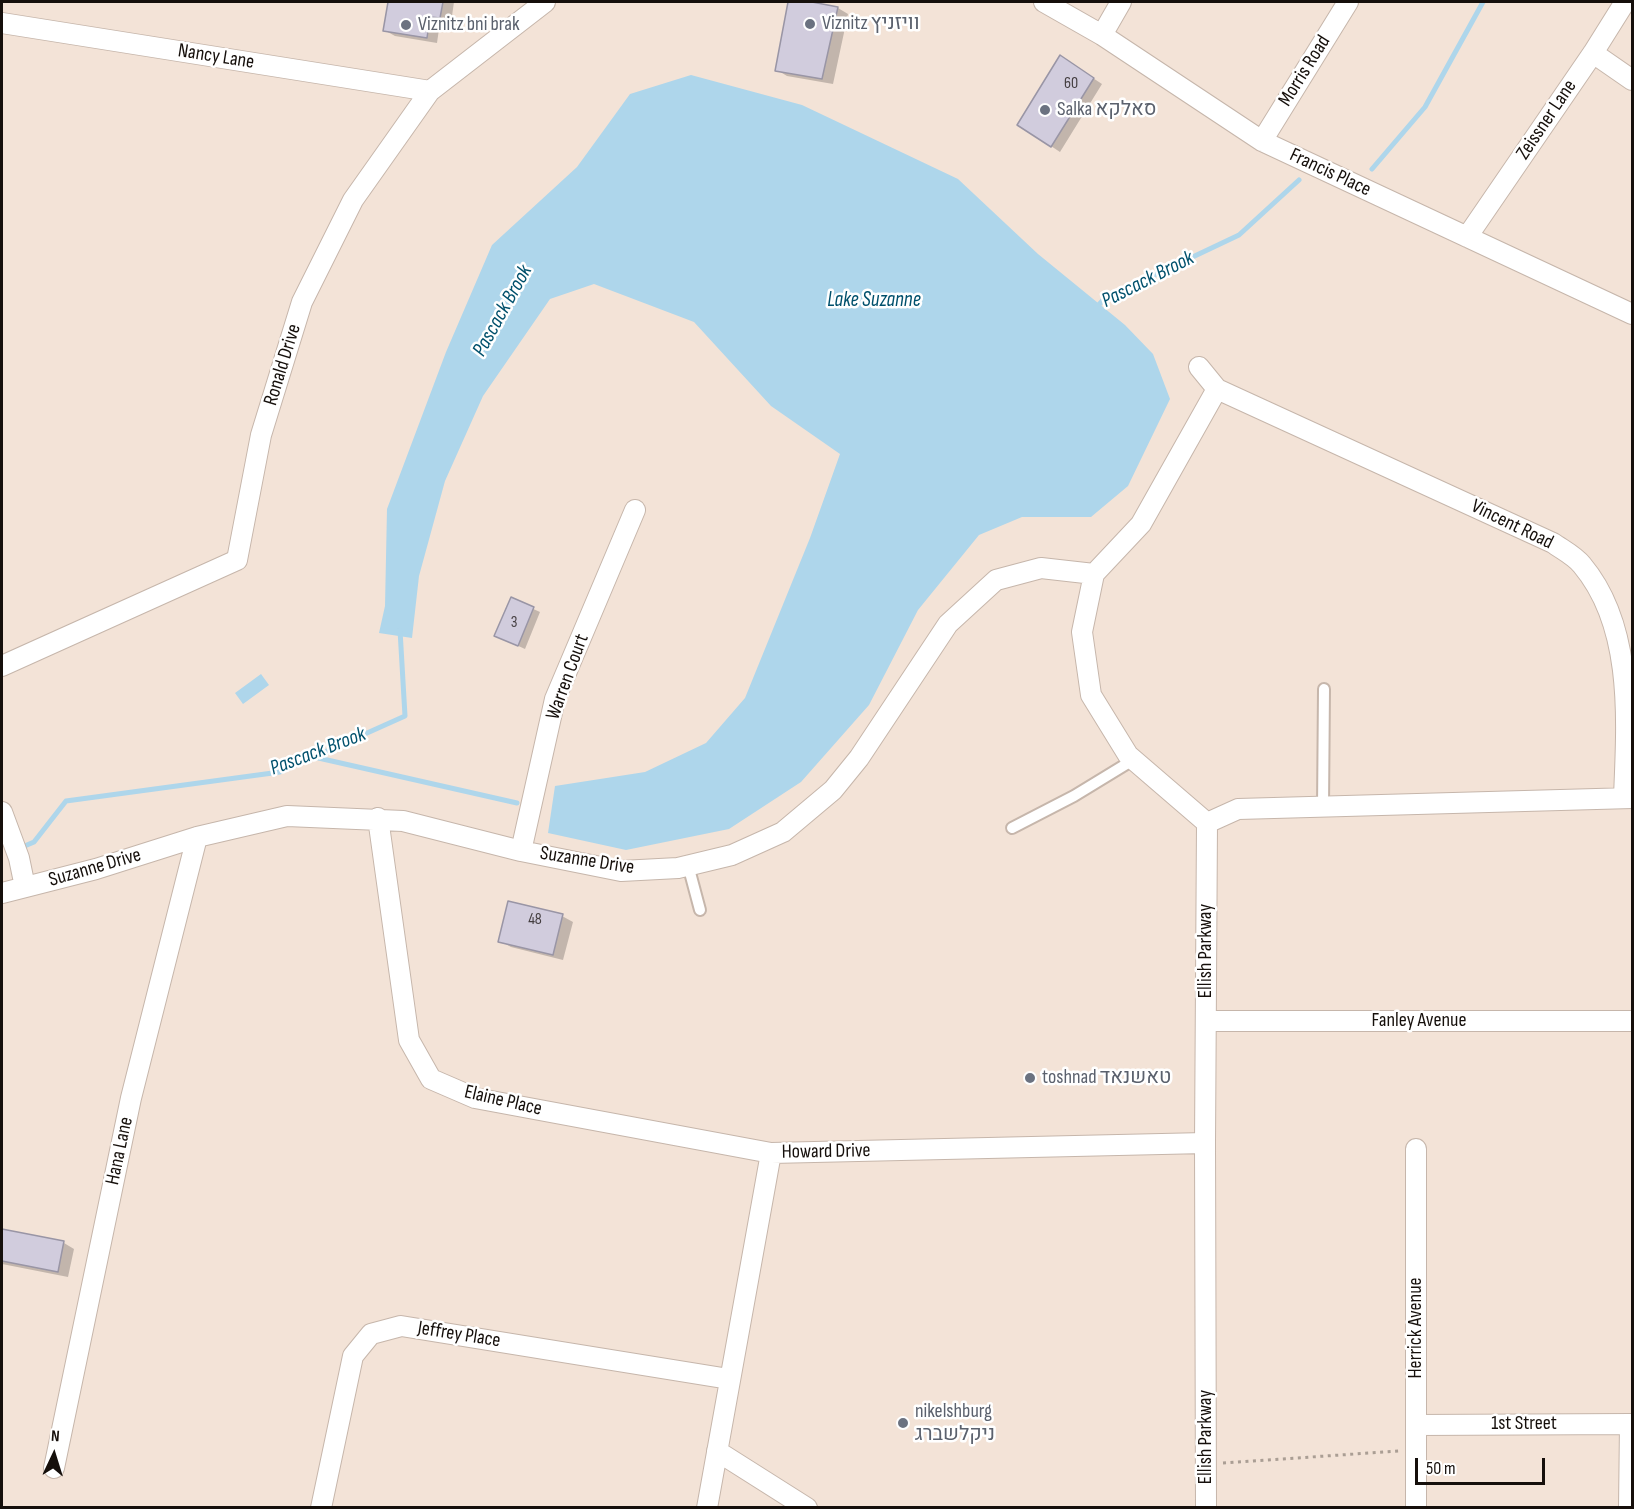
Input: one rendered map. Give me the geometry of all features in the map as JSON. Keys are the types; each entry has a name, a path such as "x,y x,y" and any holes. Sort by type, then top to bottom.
{"street":[{"name":"Ronald Drive","path":"2,666 237,560 261,435 302,302 353,200 430,91 545,2"},
{"name":"Francis Place","path":"1044,2 1102,35 1262,141 1632,314"},
{"path":"1102,35 1121,2"},
{"name":"Morris Road","path":"1262,141 1348,2"},
{"name":"Zeissner Lane","path":"1467,237 1593,54 1625,2"},
{"name":"Nancy Lane","path":"2,23 430,91"},
{"path":"1593,54 1632,80"},
{"name":"Vincent Road","path":"1199,367 1217,389 1553,543 1582,564 1614,616 1623,656 1628,703 1628,798"},
{"path":"1217,389 1141,524 1094,574 1082,632 1091,695 1128,755 1207,823 1238,809 1628,798"},
{"name":"Warren Court","path":"521,850 555,699 635,510"},
{"name":"Suzanne Drive","path":"2,893 96,869 197,837 287,816 378,818 403,821 521,850 621,871 678,868 732,855 783,832 832,790 859,758 948,624 996,580 1041,568 1094,574"},
{"path":"2,812 19,858 25,887"},
{"name":"Elaine Place","path":"378,818 409,1040 431,1079 475,1098 771,1153"},
{"name":"Ellish Parkway","path":"1206,1508 1204,1143 1207,823"},
{"name":"Hana Lane","path":"54,1468 131,1098 197,837"},
{"name":"Fanley Avenue","path":"1206,1021 1632,1021"},
{"name":"Howard Drive","path":"707,1508 771,1153 1204,1143"},
{"name":"Herrick Avenue","path":"1416,1149 1416,1508"},
{"name":"Jeffrey Place","path":"321,1508 353,1356 371,1334 401,1326 729,1379"},
{"path":"1629,1508 1631,1424"},
{"name":"1st Street","path":"1416,1425 1631,1424"},
{"path":"717,1451 807,1508"}],"lane":[{"path":"1323,807 1324,689"},
{"path":"1012,828 1074,796 1134,760"},
{"path":"688,865 700,910"}],"path":[{"path":"1206,1465 1416,1450"}],"water":[{"name":"Lake Suzanne","path":"691,75 802,105 958,179 1038,254 1125,325 1153,354 1170,399 1128,486 1091,517 1022,517 979,535 918,610 869,705 801,782 729,829 626,850 548,833 555,786 645,772 706,743 745,698 810,538 840,454 771,406 694,322 594,284 550,299 483,396 445,481 419,576 412,638 379,633 385,606 387,509 446,352 492,245 577,167 630,94"},
{"path":"261,674 269,685 243,704 235,693"}],"building":[{"name":"Viznitz bni brak","path":"388,2 443,2 440,18 430,17 427,38 383,31"},
{"path":"788,2 812,2 838,7 822,79 775,71"},
{"path":"1060,55 1094,78 1051,147 1017,125"},
{"path":"511,597 534,607 518,646 494,636"},
{"path":"508,901 563,914 553,955 498,942"},
{"path":"2,1229 64,1241 58,1272 2,1261"}],"waterway":[{"name":"Pascack Brook","path":"1372,169 1425,107 1483,2"},
{"name":"Pascack Brook","path":"1096,308 1104,299 1239,235 1299,180"},
{"name":"Pascack Brook","path":"20,848 34,842 66,801 280,772 405,716 400,630"},
{"path":"314,757 517,803"}],"place":[{"name":"Viznitz וויזניץ","path":"810,24"},
{"name":"Viznitz bni brak","path":"406,25"},
{"name":"Salka סאלקא","path":"1045,110"},
{"name":"toshnad טאשנאד","path":"1030,1078"},
{"name":"nikelshburg ניקלשברג","path":"903,1423"}]}
